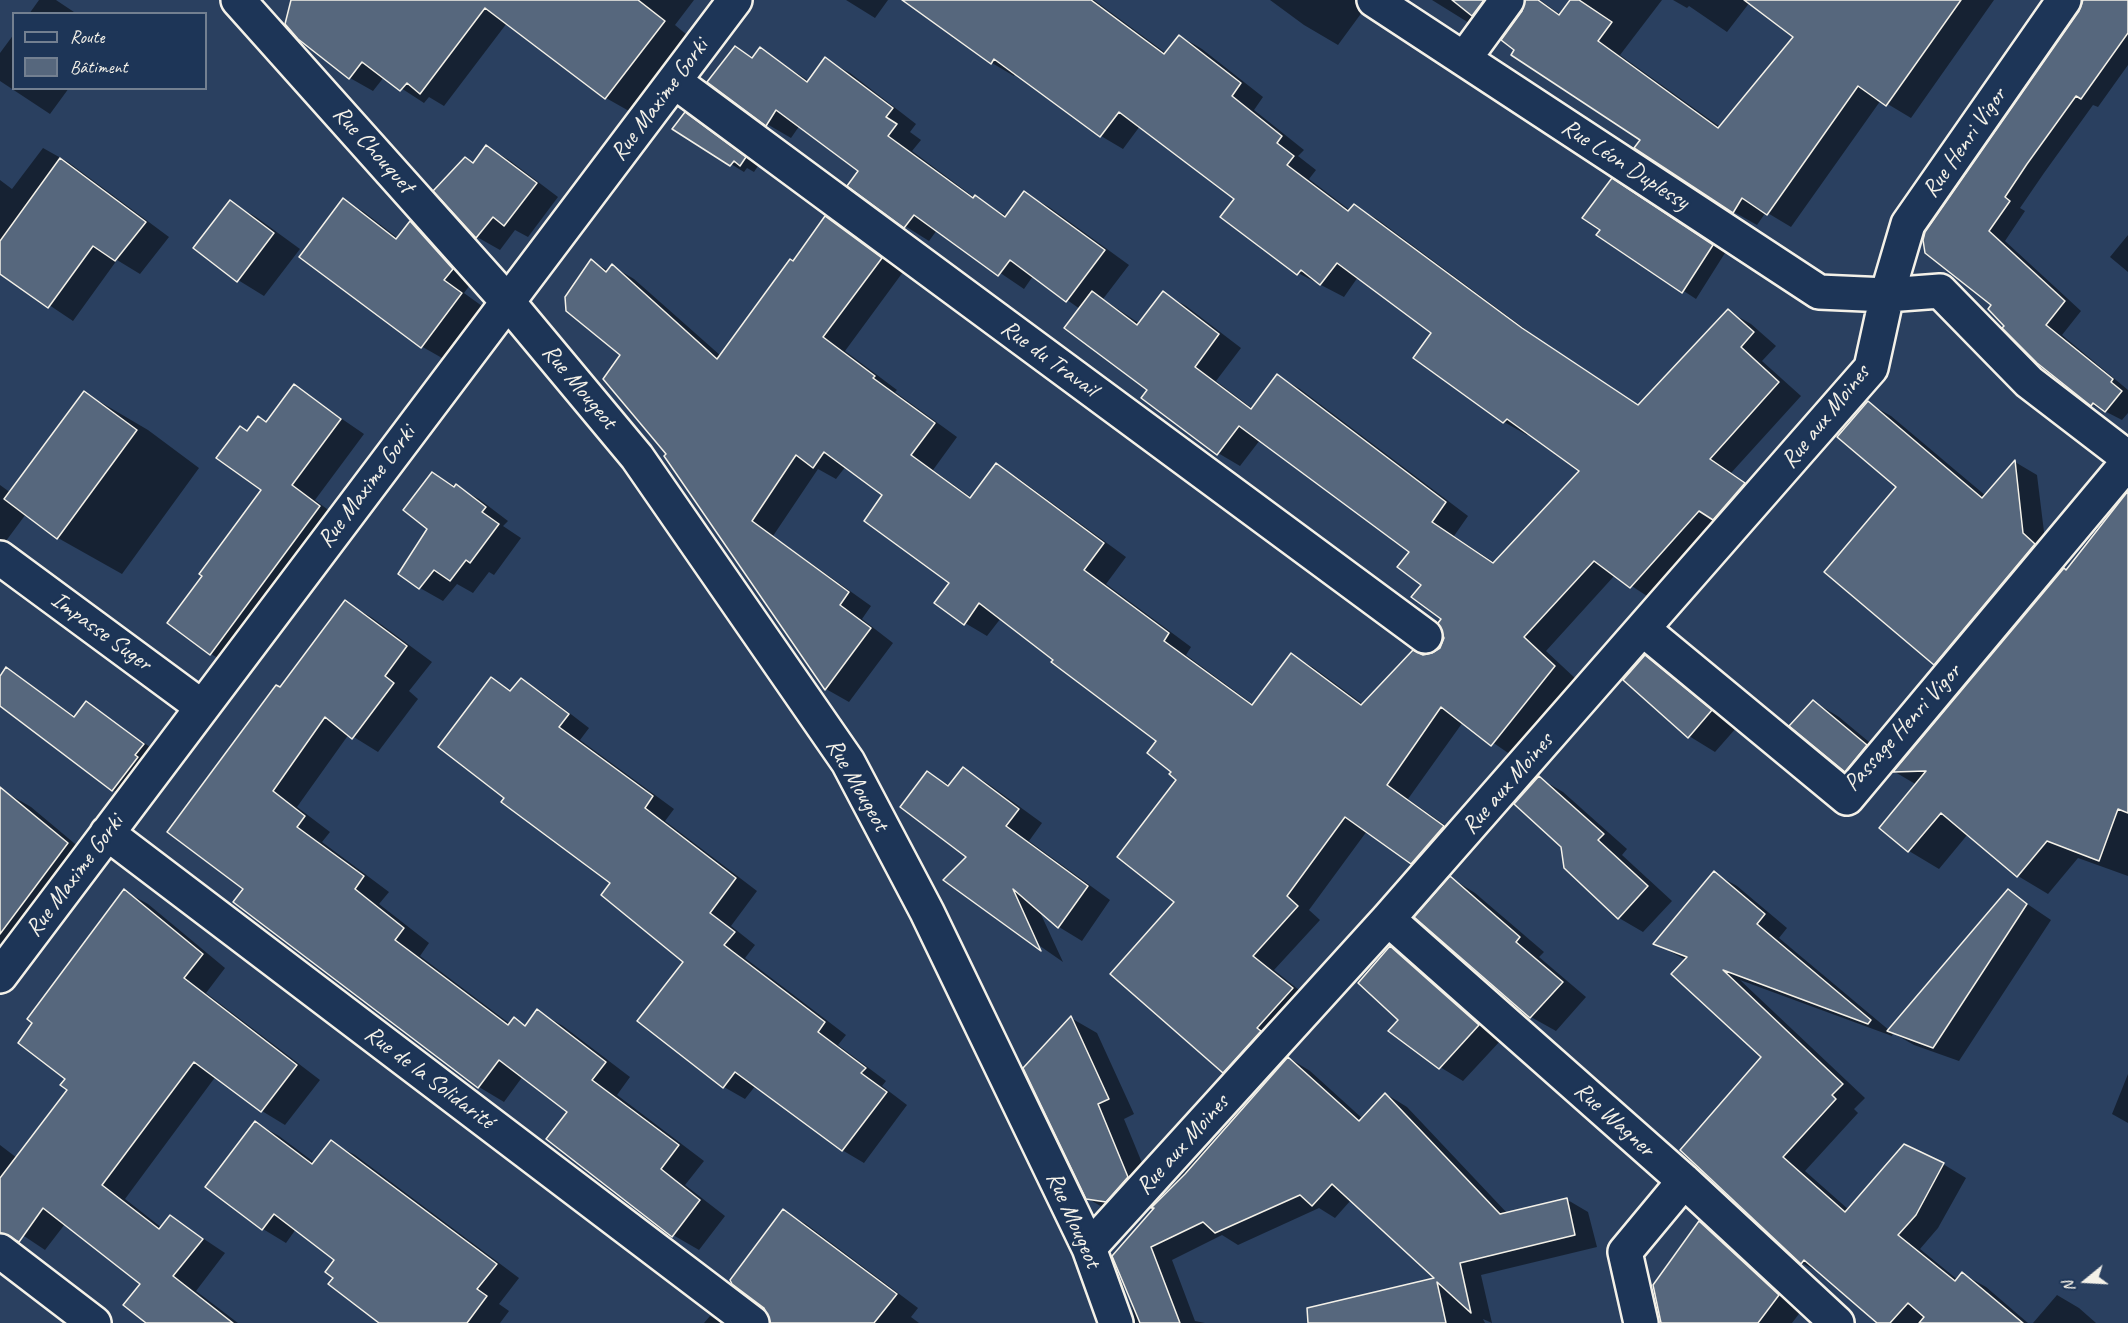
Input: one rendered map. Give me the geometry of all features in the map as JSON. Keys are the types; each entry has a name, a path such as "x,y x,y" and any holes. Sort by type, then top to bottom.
{"street":[{"name":"Rue Maxime Gorki","path":"0,976 735,0"},
{"name":"Rue Léon Duplessy","path":"1374,0 1820,292 1887,296"},
{"path":"1464,59 1506,0"},
{"name":"Rue Henri Vigor","path":"1887,296 1908,224 2064,0"},
{"name":"Rue Chouquet","path":"249,4 507,301"},
{"name":"Rue du Travail","path":"674,81 1425,636"},
{"name":"Passage Henri Vigor","path":"1644,630 1847,798 2128,460 2029,382 1940,291 1887,296"},
{"name":"Rue aux Moines","path":"1089,1248 1388,919 1644,630 1871,368 1887,296"},
{"name":"Rue Mougeot","path":"507,301 638,457 848,762 927,912 1089,1248 1116,1323"},
{"name":"Impasse Suger","path":"0,558 202,707"},
{"name":"Rue de la Solidarité","path":"107,833 752,1323"},
{"name":"Rue Wagner","path":"1388,919 1684,1181 1838,1323"},
{"path":"1641,1323 1624,1252 1684,1181"},
{"path":"0,1251 94,1323"}],"building":[{"path":"291,0 638,0 665,21 605,99 485,8 420,94 407,83 400,91 362,62 349,79 298,39 285,24"},
{"path":"902,0 1091,0 1164,54 1179,35 1241,83 1232,96 1282,136 1277,143 1294,156 1287,165 1348,211 1354,204 1522,328 1638,405 1728,309 1754,332 1741,347 1779,382 1710,459 1745,483 1713,520 1699,511 1630,588 1594,561 1524,637 1555,666 1491,746 1441,707 1387,785 1444,826 1411,864 1345,817 1287,896 1298,906 1253,956 1293,988 1257,1028 1261,1031 1223,1073 1110,974 1174,902 1117,857 1176,780 1169,774 1171,772 1147,753 1156,741 1051,662 1053,660 979,603 964,625 934,603 949,583 864,521 882,495 824,452 813,468 796,455 752,521 849,592 840,605 871,628 825,690 664,456 666,454 603,379 620,355 566,311 565,297 591,259 606,272 612,264 717,359 790,259 793,261 825,216 882,258 823,337 875,376 873,378 935,423 911,455 970,498 996,463 1104,543 1084,570 1169,633 1164,641 1252,705 1291,653 1361,705 1413,650 1423,655 1440,648 1444,638 1438,623 1441,619 1411,597 1421,585 1397,567 1409,552 1239,426 1217,455 1141,398 1147,390 1064,328 1092,291 1137,325 1163,291 1219,334 1195,367 1251,409 1277,374 1446,502 1432,522 1493,563 1579,471 1507,419 1503,423 1413,358 1431,333 1337,263 1320,285 1301,270 1297,275 1220,217 1234,199 1119,112 1100,137 994,59 991,64"},
{"path":"1452,0 1484,0 1472,16"},
{"path":"1525,0 1538,0 1559,15 1570,0 1579,0 1612,22 1598,41 1718,128 1793,37 1744,0 1961,0 1886,106 1858,86 1767,215 1742,198 1733,213 1634,148 1640,140 1511,55 1514,50 1501,40 1522,11"},
{"path":"2083,0 2128,0 2128,33 2081,99 2076,96 2027,164 2005,197 2010,201 1989,231 2065,301 2046,325 2113,379 2111,382 2122,391 2105,412 2093,403 2091,406 2037,363 2002,328 2004,326 1988,309 1991,305 1925,253 1923,240 1925,232 2079,11"},
{"path":"735,46 752,58 760,47 807,82 825,57 893,108 886,117 897,124 888,136 973,198 975,195 1005,217 1024,191 1105,250 1066,302 1010,260 998,276 914,215 904,228 847,186 858,171 776,110 766,126 707,82"},
{"path":"685,112 746,157 740,166 734,161 730,166 672,129"},
{"path":"486,145 537,183 504,226 493,217 476,238 433,191 465,157 473,163"},
{"path":"60,158 146,222 115,261 93,246 48,308 0,274 0,241"},
{"path":"1612,178 1713,245 1682,293 1596,235 1600,230 1582,218"},
{"path":"343,198 396,239 410,221 453,269 444,280 462,293 421,348 299,257"},
{"path":"230,200 274,233 237,282 193,248"},
{"path":"294,384 341,419 292,485 320,506 210,655 167,623 202,576 199,574 261,490 216,458 240,426 247,431 258,416 266,422"},
{"path":"84,391 137,430 57,539 4,499"},
{"path":"1868,401 1982,498 2015,460 2023,533 2035,544 1934,665 1824,572 1896,487 1837,437"},
{"path":"432,472 454,487 456,484 486,507 482,512 499,524 470,563 466,560 450,581 434,570 419,589 398,574 427,529 403,510"},
{"path":"2128,491 2128,813 2118,809 2099,861 2047,841 2017,877 1941,813 1908,852 1879,828 1926,771 1893,772 2064,568 2066,570"},
{"path":"345,600 407,646 385,676 394,683 352,739 325,717 273,791 305,816 297,827 364,876 355,889 404,928 395,940 508,1025 514,1017 525,1026 537,1009 606,1062 592,1080 679,1145 661,1169 700,1200 672,1237 546,1139 567,1112 499,1060 478,1088 233,902 243,889 167,832 276,685 280,687"},
{"path":"1645,655 1712,710 1688,738 1623,680"},
{"path":"6,667 74,717 86,701 144,744 135,755 138,757 112,791 0,706 0,676"},
{"path":"491,677 510,691 521,678 569,714 559,727 653,796 645,808 736,878 710,913 735,932 724,945 825,1022 818,1032 866,1068 861,1073 887,1092 842,1151 735,1072 723,1088 637,1021 683,962 601,895 610,883 501,802 504,798 438,747"},
{"path":"1813,700 1867,745 1845,772 1789,726"},
{"path":"963,767 1019,809 1006,826 1088,886 1058,928 1013,889 1041,951 943,880 966,857 900,807 927,771 948,786"},
{"path":"1539,776 1604,834 1598,840 1648,886 1618,919 1564,868 1561,847 1514,804"},
{"path":"0,787 68,843 0,934"},
{"path":"1714,871 1765,914 1757,924 1871,1020 1868,1024 1723,970 1843,1084 1832,1095 1836,1099 1783,1157 1845,1212 1904,1144 1944,1163 1916,1215 1898,1235 1955,1281 1962,1272 2023,1323 1919,1323 1924,1317 1908,1303 1890,1323 1877,1323 1804,1260 1801,1264 1680,1150 1761,1057 1671,974 1687,957 1653,944"},
{"path":"1450,876 1520,937 1516,942 1563,982 1530,1018 1414,917"},
{"path":"124,889 203,954 184,978 297,1065 261,1112 194,1062 102,1185 159,1229 170,1215 203,1239 173,1276 233,1323 146,1323 123,1305 140,1284 43,1208 19,1242 0,1233 0,1178 67,1090 60,1085 65,1079 18,1043 32,1023 27,1019"},
{"path":"2008,889 2027,904 1933,1048 1887,1031"},
{"path":"1390,946 1479,1025 1439,1069 1388,1031 1398,1020 1358,983"},
{"path":"1071,1016 1109,1099 1098,1104 1128,1177 1106,1202 1086,1199 1023,1068"},
{"path":"1288,1057 1359,1121 1385,1093 1500,1214 1567,1198 1575,1235 1460,1263 1471,1313 1437,1282 1446,1323 1308,1323 1307,1308 1434,1278 1332,1184 1312,1206 1300,1195 1215,1233 1203,1222 1151,1247 1180,1323 1140,1323 1112,1256 1154,1208 1151,1208 1185,1174"},
{"path":"255,1121 312,1164 331,1140 497,1264 477,1289 487,1296 467,1323 379,1323 328,1284 333,1278 325,1272 334,1260 274,1214 262,1230 205,1187"},
{"path":"783,1209 897,1294 874,1323 770,1323 764,1308 732,1284 730,1280"},
{"path":"1699,1221 1779,1295 1758,1323 1661,1323 1653,1285"}]}
